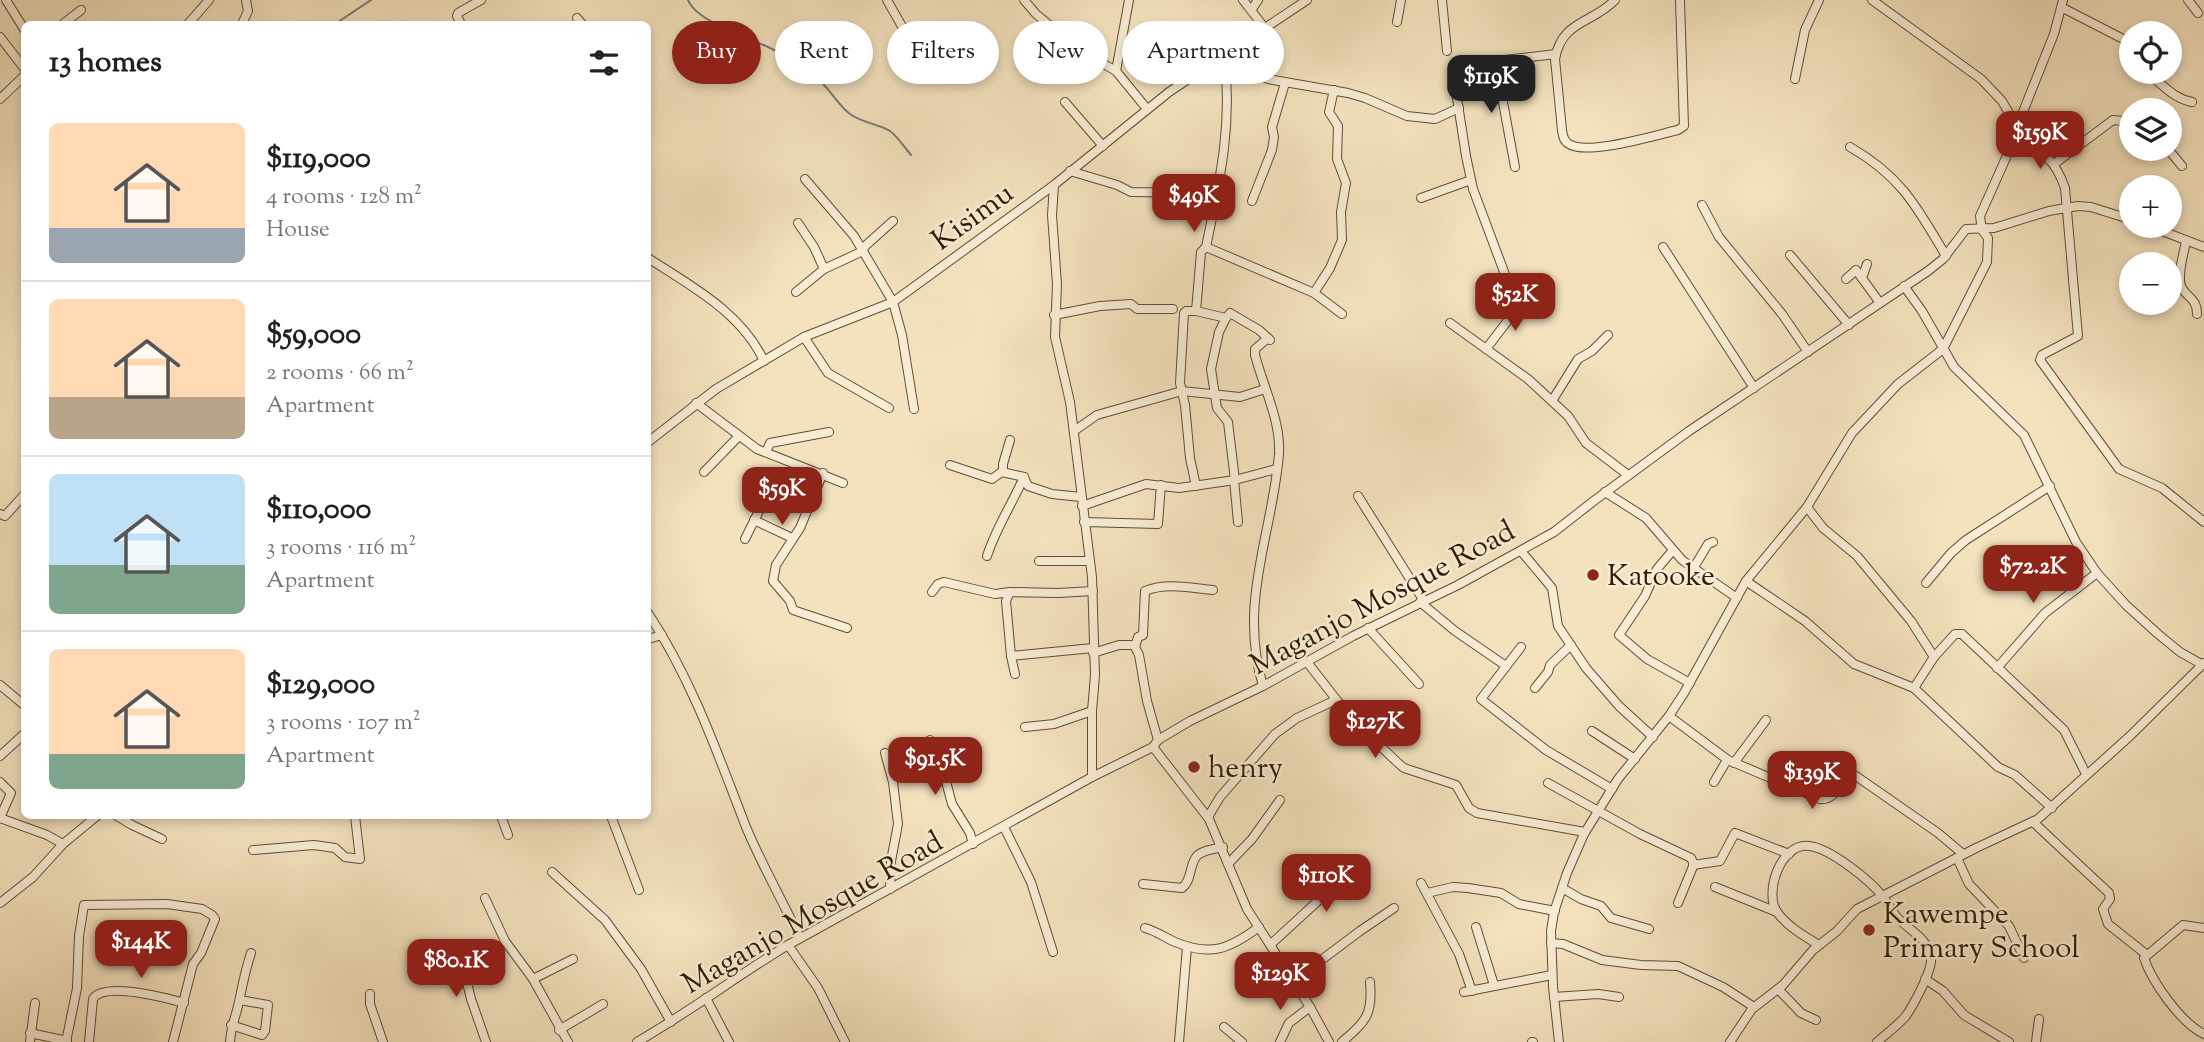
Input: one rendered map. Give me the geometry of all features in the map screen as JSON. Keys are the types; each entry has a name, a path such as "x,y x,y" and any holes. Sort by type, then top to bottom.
{"street":[{"path":"6,0 21,24"},
{"path":"191,21 209,0"},
{"path":"243,21 248,10 246,0"},
{"path":"460,21 458,13 481,0"},
{"path":"887,0 899,21"},
{"path":"1024,0 1036,14 1081,51 1116,71 1147,109"},
{"path":"1116,71 1129,0"},
{"path":"1243,0 1260,21"},
{"path":"1252,9 1258,0"},
{"name":"Kisimu","path":"1274,21 1307,0"},
{"path":"1397,22 1401,0"},
{"path":"1442,0 1447,51"},
{"path":"1615,0 1566,32 1556,54 1562,130 1568,144 1585,149 1678,130 1685,123 1682,101 1680,0"},
{"path":"1795,79 1805,30 1819,0"},
{"path":"1872,0 1981,79 2002,101 2017,127"},
{"path":"2188,0 2198,13"},
{"path":"1559,1042 1551,943 1555,911 1562,888 1574,853 1585,832 1612,789 1670,716 1746,581 1807,507 1859,424 1898,384 1943,349 1987,262 1988,238 1982,230 1980,216 2054,34 2062,4 2119,36"},
{"path":"67,21 81,10"},
{"path":"0,37 21,64"},
{"path":"1517,314 1471,180 1458,108 1459,74 1469,64 1556,54"},
{"path":"1501,61 1502,97 1515,167"},
{"path":"0,99 21,79"},
{"path":"1284,83 1334,89 1417,118 1435,119 1458,108"},
{"name":"Kisimu","path":"651,440 695,403 804,337 893,302 1054,185 1147,109 1183,84"},
{"path":"1196,311 1202,252 1206,247 1216,200 1228,116 1228,84"},
{"path":"1252,201 1272,150 1272,127 1284,84"},
{"path":"2163,84 2177,99 2192,103"},
{"path":"1314,293 1330,268 1342,240 1341,212 1346,183 1336,159 1338,127 1329,112 1334,89"},
{"path":"1065,102 1103,146"},
{"path":"2054,164 2113,120 2119,121"},
{"path":"2014,136 2039,150 2054,164 2065,188 2078,336 2042,355 2040,360 2122,471 2162,488 2204,522"},
{"path":"1850,147 1883,168 1904,189 1946,256"},
{"path":"2178,161 2182,166"},
{"path":"1070,171 1131,192 1194,193 1216,200"},
{"path":"805,179 835,212 863,251 893,302 902,335 914,409"},
{"path":"1421,198 1471,180"},
{"path":"1054,185 1055,337 1070,402 1093,591 1095,675 1092,777"},
{"path":"1702,205 1719,237 1783,314 1808,352"},
{"name":"Maganjo Mosque Road","path":"637,1042 671,1023 788,945 1156,744 1190,721 1263,686 1368,628 1458,585 1554,532 1689,430 1928,271 1946,256 1966,229 1982,230 2066,207 2085,206 2119,216"},
{"path":"796,292 824,269 863,251 864,247 893,221"},
{"path":"798,223 814,247 824,269"},
{"path":"2179,238 2204,247"},
{"path":"2186,241 2180,281 2195,302 2197,314"},
{"path":"1206,247 1314,293 1342,314"},
{"path":"1663,247 1754,388"},
{"path":"1790,255 1849,325"},
{"path":"651,260 718,305 745,330 764,361"},
{"path":"1862,278 1867,264"},
{"path":"1846,279 1856,270 1880,303"},
{"path":"1730,1042 1754,1007 1778,989 1857,909 2033,822 2076,786 2203,664 2180,652 2158,634 2126,605 2097,573 2076,542 2024,435 1954,367 1905,286"},
{"path":"1054,315 1116,304 1131,304 1137,309 1173,309"},
{"path":"1486,349 1503,325 1533,305"},
{"path":"1196,486 1180,383 1183,316 1186,311 1196,311 1226,318"},
{"path":"1238,522 1228,422 1217,408 1212,361 1219,332 1230,313 1243,319 1269,340 1255,349 1255,355 1278,438 1273,501 1253,603 1256,662 1263,686"},
{"path":"1450,323 1528,379 1568,416 1586,443 1628,475"},
{"path":"1552,401 1578,359 1592,351 1608,335"},
{"path":"804,337 828,373 889,408"},
{"path":"1074,431 1097,415 1182,391 1240,397 1265,389"},
{"path":"695,403 757,449 844,483"},
{"path":"766,452 770,443 829,432"},
{"path":"704,472 738,437"},
{"path":"950,465 992,479 1002,472 1010,440"},
{"path":"1024,477 1028,486 1082,502 1143,485 1179,488 1196,486 1276,469"},
{"path":"1002,472 1024,477"},
{"path":"823,473 800,528 776,565 773,577 777,588 790,601 793,610 846,628"},
{"path":"987,556 994,535 1024,477"},
{"path":"1084,522 1158,524 1161,485"},
{"path":"1926,583 1951,553 1966,540 2050,486"},
{"path":"1605,492 1654,525 1673,550 1693,569 1737,598"},
{"path":"1358,496 1422,601 1455,631 1506,666"},
{"path":"0,514 5,516 21,498"},
{"path":"745,539 761,507"},
{"path":"1807,507 1824,528 1857,556 1911,621 1934,657"},
{"path":"754,520 792,538"},
{"path":"1693,569 1708,544 1713,542"},
{"path":"1673,550 1657,569 1645,596 1619,635 1647,659 1690,683"},
{"path":"1521,551 1552,587 1558,626 1586,668 1619,706 1653,737"},
{"path":"1039,561 1090,561"},
{"path":"1997,668 2045,613 2097,573"},
{"path":"1746,581 1805,621 1854,664 1914,688 1997,767 2015,775 2052,807"},
{"path":"932,592 938,584 944,582 995,594 1093,591"},
{"path":"1135,647 1138,637 1143,635 1145,591 1169,586 1213,590"},
{"path":"1010,592 1006,601 1015,674"},
{"path":"651,618 692,691 747,830 798,934"},
{"path":"1368,628 1419,684"},
{"path":"1914,688 1934,657 1959,633 2064,730 2086,774"},
{"path":"651,638 662,635"},
{"path":"1011,656 1093,651 1126,644 1134,645 1139,655 1156,744 1208,817 1223,847 1247,909 1310,1007 1329,1042"},
{"path":"1535,688 1550,665 1571,645"},
{"path":"1521,647 1482,696 1483,701 1546,750 1612,789"},
{"path":"1307,662 1350,717 1404,768 1456,785 1469,808 1477,813 1585,832"},
{"path":"0,685 21,702"},
{"path":"1208,817 1220,797 1275,734 1297,718 1336,700"},
{"path":"1025,727 1054,724 1092,711"},
{"path":"1670,716 1730,762 1824,800 1856,776 1938,833 1960,856 1969,884 2009,926 2024,958"},
{"path":"1714,782 1766,720"},
{"path":"1592,731 1635,759"},
{"path":"0,756 21,737"},
{"path":"930,740 953,804 971,833 973,844"},
{"path":"885,752 893,782 898,824 891,860 890,889"},
{"path":"0,782 11,793 0,818 47,835 63,844"},
{"path":"1548,783 1640,834 1692,858 1693,865 1678,903"},
{"path":"1228,864 1252,839 1280,800"},
{"path":"0,903 33,877 63,844 93,819"},
{"path":"121,819 162,839"},
{"path":"253,850 314,845 335,848 345,857 360,859 355,819"},
{"path":"502,819 508,835"},
{"path":"612,819 639,890"},
{"path":"2033,822 2109,893 2110,899 2103,909 2105,920 2147,955"},
{"path":"1004,827 1031,882 1053,952"},
{"path":"1693,865 1720,861 1735,833 1789,854"},
{"path":"1777,912 1773,900 1776,871 1782,859 1809,846 1855,871 1882,895 1895,916 1920,937 1931,955 1931,967 1906,1016 1877,1042"},
{"path":"1143,884 1182,888 1189,880 1196,857 1223,847"},
{"path":"552,872 606,920 641,969 671,1023"},
{"path":"1270,944 1319,900 1344,884 1344,873"},
{"path":"1421,883 1459,954 1468,992 1552,975"},
{"path":"1427,893 1452,887 1468,888 1501,893 1519,904 1555,911"},
{"path":"1715,887 1777,912 1795,930 1819,945"},
{"path":"1562,888 1601,906 1611,918 1650,929"},
{"path":"485,898 505,941 533,979 568,1042"},
{"path":"35,1003 30,1037 67,1042 77,988 82,908 88,903 167,904 202,909 212,915 214,923 201,953 192,964 173,1042"},
{"path":"1292,982 1360,930 1395,908"},
{"path":"2204,928 2183,925 2147,955 2145,961 2160,989 2191,1027 2204,1034"},
{"path":"1476,927 1494,985"},
{"path":"1145,928 1157,931 1187,947 1223,949 1259,928"},
{"path":"1551,943 1563,944 1602,960 1678,966 1723,987 1754,1007"},
{"path":"788,945 831,1010 845,1042"},
{"path":"458,947 471,999 486,1042"},
{"path":"1179,1042 1187,947"},
{"path":"230,1042 231,1025 251,953"},
{"path":"533,979 573,958"},
{"path":"1925,979 1943,991 1964,1015 2009,1042"},
{"path":"1342,1042 1355,1030 1371,1008 1370,982"},
{"path":"89,1042 93,999 97,994 116,989 184,1003"},
{"path":"1778,989 1793,1006 1816,1020"},
{"path":"370,994 370,1004 383,1042"},
{"path":"1554,997 1598,994 1619,997"},
{"path":"706,998 729,1042"},
{"path":"231,1025 262,1035 265,1031 268,1005 240,1000"},
{"path":"559,1030 603,1004"},
{"path":"1280,1042 1289,1023 1310,1007"},
{"path":"2036,1042 2039,1018"},
{"path":"1224,1027 1242,1042"}],"waterway":[{"path":"340,21 371,0"},
{"path":"688,0 693,8 712,22 775,50 801,65 813,74 850,114 890,131 911,155"}],"place":[{"name":"Katooke","path":"1593,575"},
{"name":"henry","path":"1194,767"},
{"name":"Kawempe Primary School","path":"1869,930"}]}
